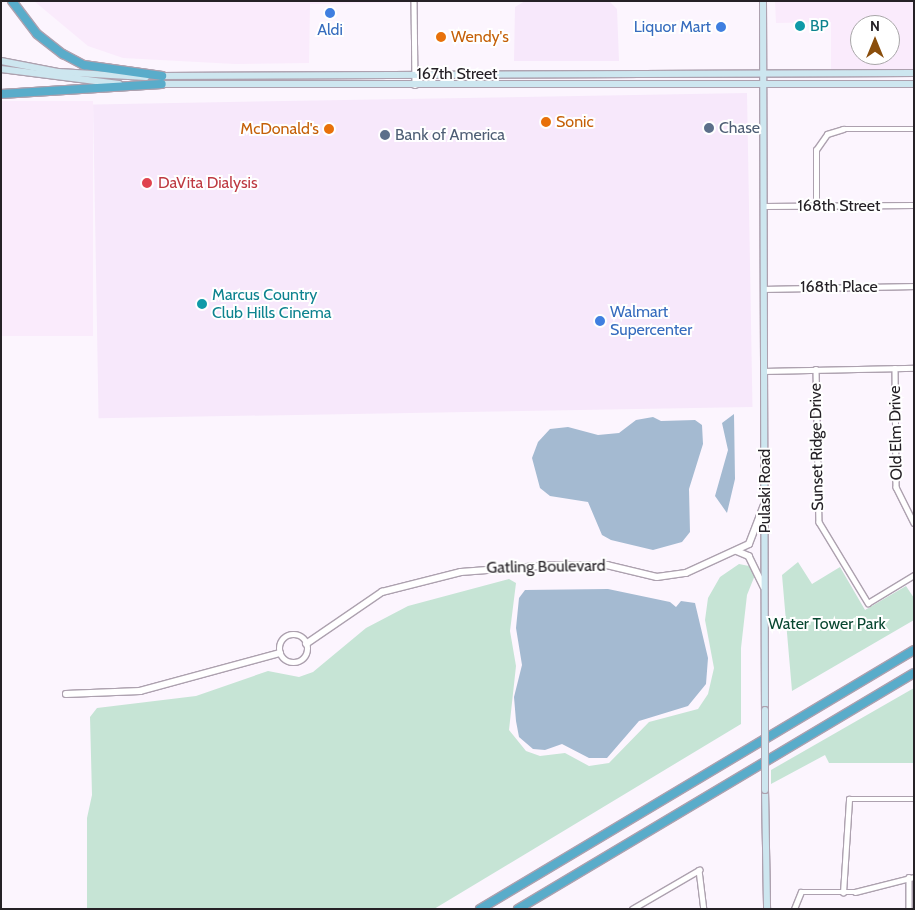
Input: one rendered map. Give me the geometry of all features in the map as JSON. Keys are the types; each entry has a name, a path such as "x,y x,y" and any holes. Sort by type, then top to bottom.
{"highway":[{"path":"12,1 36,34 63,54 93,67 162,80"},
{"path":"1,94 162,80"},
{"path":"480,909 914,650"},
{"path":"518,909 914,673"}],"main road":[{"name":"Pulaski Road","path":"763,1 767,909"},
{"name":"167th Street","path":"1,61 66,73 162,80 414,74 914,73"},
{"name":"167th Street","path":"1,69 59,80 415,85 914,84"}],"street":[{"path":"414,1 415,85"},
{"path":"816,206 818,145 838,130 914,129"},
{"name":"168th Street","path":"764,206 914,205"},
{"name":"168th Place","path":"764,289 914,286"},
{"path":"765,371 816,368 914,368"},
{"name":"Sunset Ridge Drive","path":"816,368 819,522 868,603 914,575"},
{"name":"Old Elm Drive","path":"895,368 896,487 914,523"},
{"name":"Gatling Boulevard","path":"306,644 382,592 461,572 512,565 607,565 667,577 695,570 737,551 754,537 765,499"},
{"path":"737,551 749,556 765,587"},
{"path":"66,694 140,690 280,653 288,636 301,637 306,644 305,657 297,663 287,662 280,653"},
{"path":"843,894 849,799 914,799"},
{"path":"632,909 698,870 704,909"},
{"path":"794,909 801,892 843,894 911,877 909,909"}],"shaded area":[{"path":"34,1 476,1 310,4 309,63 235,64 123,58 88,46"},
{"path":"525,1 609,1 617,9 619,61 514,61 515,7"},
{"path":"775,1 914,1 914,70 831,71 831,22 776,23"},
{"path":"747,93 752,407 99,418 93,104"},
{"path":"1,101 93,101 93,336 1,336"}],"green space":[{"name":"Water Tower Park","path":"798,562 812,584 840,567 865,610 906,586 914,598 914,620 792,691 782,575"},
{"path":"739,564 749,566 755,575 747,595 741,648 741,724 434,909 87,909 87,818 92,795 90,717 97,708 196,696 268,671 299,677 313,672 366,628 408,606 509,579 516,583 510,631 516,666 509,730 526,751 540,756 565,753 589,766 609,763 649,722 698,709 708,694 714,668 705,620 708,598 720,577"},
{"path":"914,688 914,763 829,763 825,755 771,784 771,770"}],"water":[{"path":"734,414 735,479 727,513 715,496 728,450 722,423"},
{"path":"653,417 661,421 695,420 702,425 703,444 689,489 690,532 682,542 653,550 611,540 602,535 588,502 550,496 540,488 532,458 538,442 550,429 568,427 598,435 619,433 636,420"},
{"path":"608,589 670,602 676,607 681,601 695,603 708,658 706,684 688,706 639,721 607,758 589,758 562,744 545,750 533,749 519,737 516,721 514,697 522,665 516,628 519,598 525,590"}],"place":[{"name":"Aldi","path":"330,13"},
{"name":"BP","path":"800,26"},
{"name":"Liquor Mart","path":"721,27"},
{"name":"Wendy's","path":"441,37"},
{"name":"Sonic","path":"546,122"},
{"name":"Chase","path":"709,128"},
{"name":"McDonald's","path":"329,129"},
{"name":"Bank of America","path":"385,135"},
{"name":"DaVita Dialysis","path":"147,183"},
{"name":"Marcus Country Club Hills Cinema","path":"202,304"},
{"name":"Walmart Supercenter","path":"600,321"}]}
